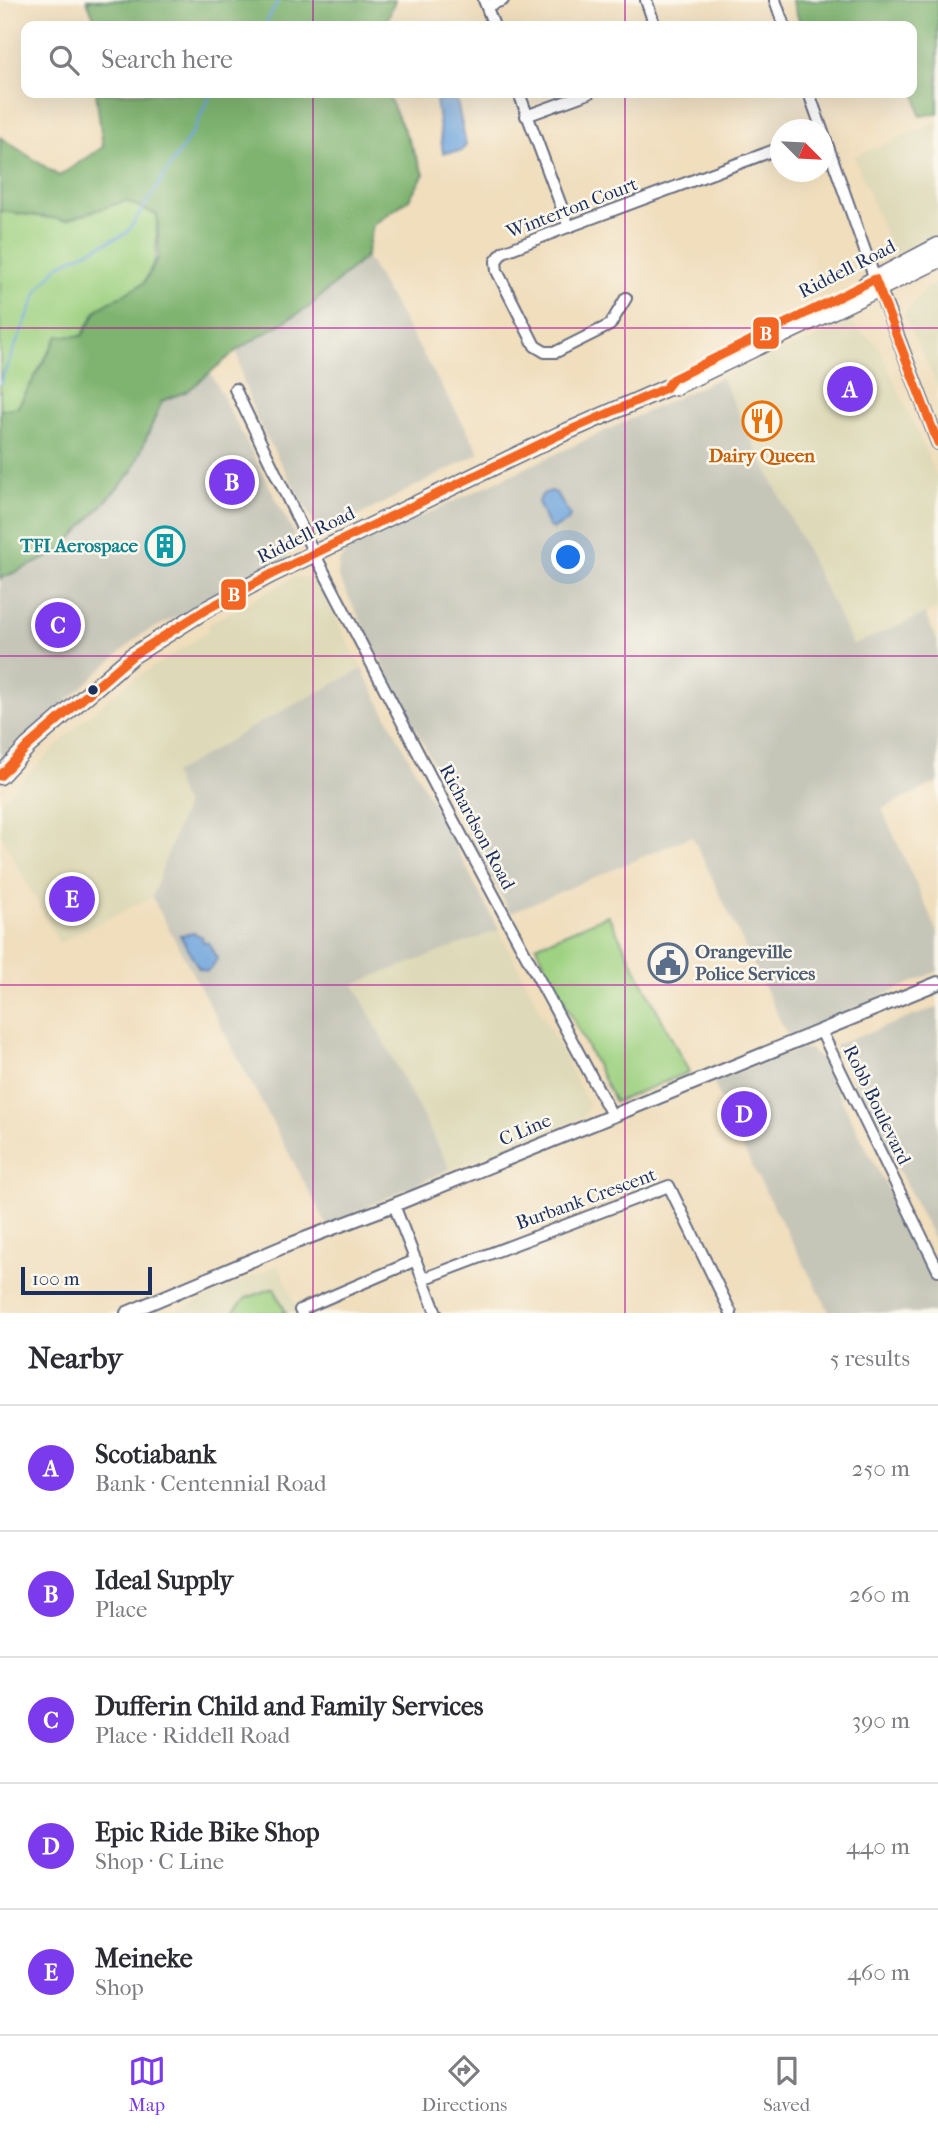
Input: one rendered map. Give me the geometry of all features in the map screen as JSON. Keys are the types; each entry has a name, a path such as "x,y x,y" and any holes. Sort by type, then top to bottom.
{"main road":[{"name":"Riddell Road","path":"0,776 28,746 132,656 207,609 314,553 559,435 666,388 677,386 877,284 938,246"},
{"name":"Riddell Road","path":"877,284 938,260"}],"street":[{"path":"492,21 485,3 503,0"},
{"path":"775,0 783,21"},
{"path":"650,1 654,21"},
{"path":"521,98 569,227"},
{"path":"527,116 576,98"},
{"path":"811,98 818,119"},
{"name":"Winterton Court","path":"626,298 610,325 556,352 545,352 536,346 497,271 496,261 503,252 770,152"},
{"path":"833,160 938,443"},
{"name":"Richardson Road","path":"235,389 314,553 450,814 612,1115"},
{"name":"C Line","path":"127,1313 283,1247 394,1205 938,983"},
{"name":"Robb Boulevard","path":"821,1031 938,1270"},
{"name":"Burbank Crescent","path":"423,1279 669,1186 731,1313"},
{"path":"394,1205 436,1313"},
{"path":"302,1313 300,1310 416,1260"}],"shaded area":[{"path":"938,122 938,236 899,254 891,249 854,156"},
{"path":"366,256 480,453 329,531 318,530 257,420 243,381 237,350"},
{"path":"938,282 938,387 904,315 925,289"},
{"path":"851,323 878,345 938,478 938,609 853,645 721,377"},
{"path":"210,372 294,534 286,560 139,636 0,761 0,579 60,552 132,472 162,401 190,389"},
{"path":"721,377 853,645 925,614 938,642 938,782 882,809 938,933 938,971 788,1037 692,836 510,913 338,576 339,562 347,551"},
{"path":"294,577 315,577 362,669 252,727 185,806 152,897 59,943 0,834 0,802 82,721 126,684 206,633 210,623"},
{"path":"362,669 499,930 354,984 450,1169 327,1225 152,897 185,806 173,774 252,727"},
{"path":"499,930 589,1105 584,1117 450,1169 354,984"},
{"path":"938,1007 938,1247 835,1045"},
{"path":"801,1049 810,1049 821,1060 938,1287 938,1313 830,1313 745,1153 713,1082"},
{"path":"279,1265 299,1313 171,1313"}],"green space":[{"path":"87,0 395,0 387,21 95,21"},
{"path":"792,0 938,0 938,113 920,116 917,98 917,21 799,21"},
{"path":"97,98 389,98 424,174 409,199 373,225 366,256 309,307 237,350 188,391 162,401 132,472 60,552 0,579 0,410 18,407 58,336 82,336 98,309 144,283 159,257 157,215 126,201 66,220 0,211 0,137 59,176 103,147"},
{"path":"130,196 157,215 156,258 144,283 97,310 82,336 58,336 18,407 0,410 0,211 66,220"},
{"path":"608,915 689,1072 615,1102 536,946"},
{"path":"274,1288 286,1313 232,1313 246,1298"}],"water":[{"path":"456,98 466,145 462,151 443,153 436,100"},
{"path":"551,491 556,493 570,515 568,521 553,529 548,526 538,502 543,494"},
{"path":"194,933 202,937 203,942 209,943 217,959 207,971 199,969 180,935"}],"waterway":[{"path":"267,21 279,0"},
{"path":"0,383 39,289 59,265 127,233 194,130 210,98"}],"transit line":[{"name":"B","path":"0,776 28,746 132,656 207,609 272,574 559,435 666,388 673,379 875,279 938,443"}],"place":[{"name":"Scotiabank","path":"850,389"},
{"name":"Dairy Queen","path":"762,421"},
{"name":"Ideal Supply","path":"232,482"},
{"name":"TFI Aerospace","path":"165,546"},
{"name":"Dufferin Child and Family Services","path":"58,625"},
{"name":"Meineke","path":"72,899"},
{"name":"Orangeville Police Services","path":"668,963"},
{"name":"Epic Ride Bike Shop","path":"744,1114"}]}
